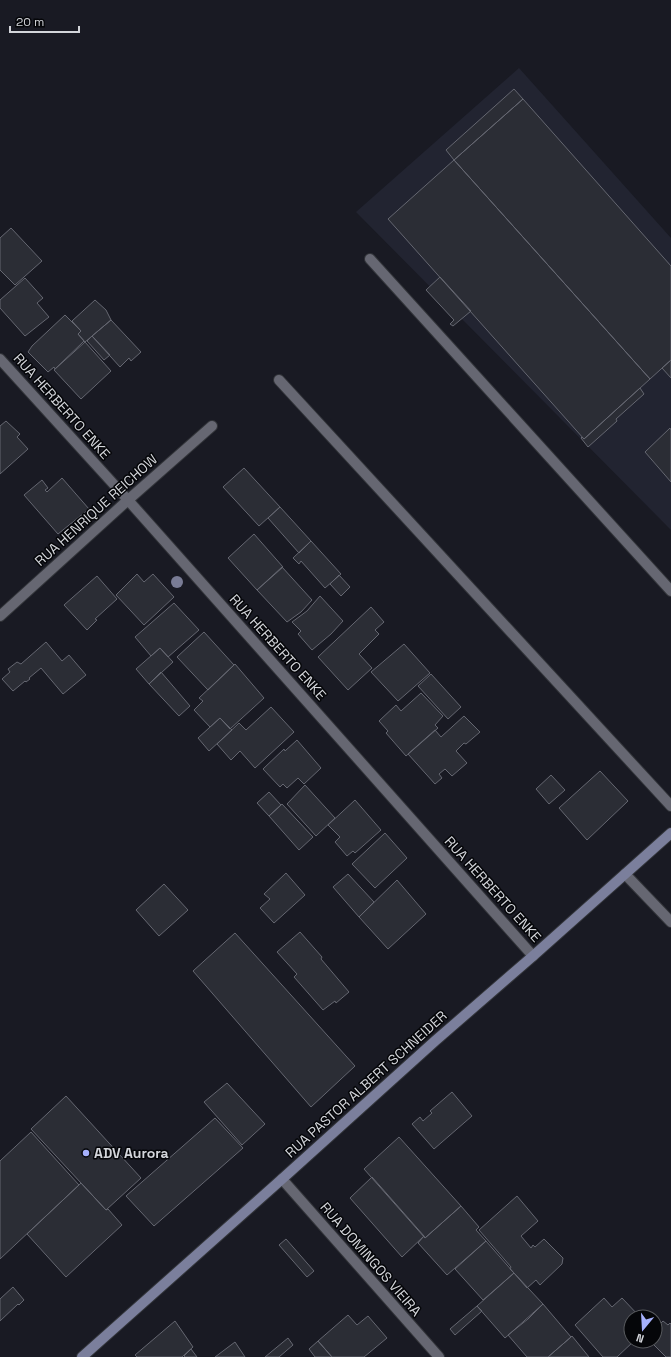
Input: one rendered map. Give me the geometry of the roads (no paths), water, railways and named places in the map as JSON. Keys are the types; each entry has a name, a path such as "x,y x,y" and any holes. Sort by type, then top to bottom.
{"main road":[{"name":"RUA PASTOR ALBERT SCHNEIDER","path":"82,1357 435,1041 671,834"}],"street":[{"path":"370,259 671,591"},
{"name":"RUA HERBERTO ENKE","path":"0,359 128,500 533,956"},
{"path":"279,380 671,806"},
{"name":"RUA HENRIQUE REICHOW","path":"0,616 212,426"},
{"path":"625,874 671,922"},
{"name":"RUA DOMINGOS VIEIRA","path":"282,1179 439,1357"}],"place":[{"name":"ADV Aurora","path":"86,1153"}]}
